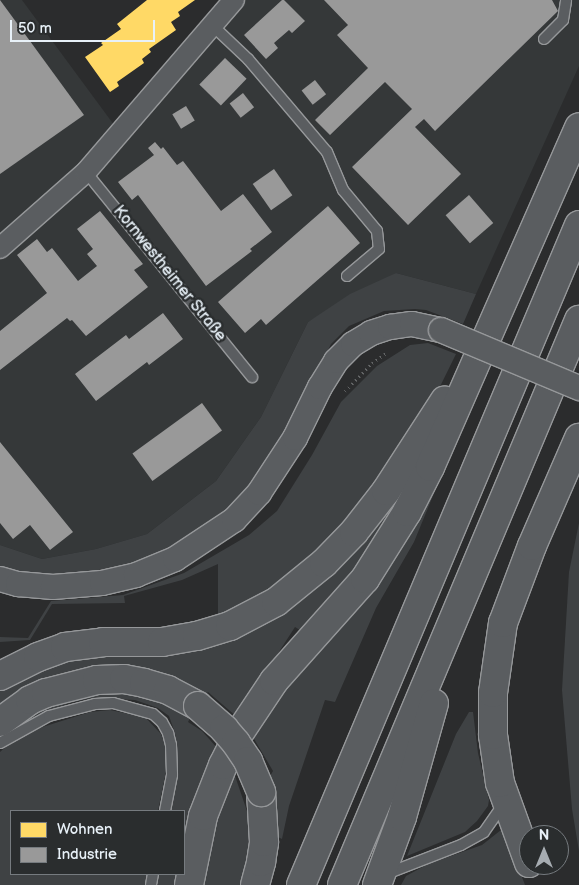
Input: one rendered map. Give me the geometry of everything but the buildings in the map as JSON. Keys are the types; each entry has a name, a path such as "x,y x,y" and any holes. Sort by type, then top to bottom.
{"highway":[{"path":"189,885 197,842 206,809 223,765 238,735 274,680 365,579 383,553 430,466 579,127"},
{"path":"301,885 579,225"},
{"path":"342,885 579,320"},
{"path":"0,676 38,657 65,647 103,642 162,642 198,636 230,626 276,602 324,563 354,532 386,491 440,407 478,359"},
{"path":"519,836 500,782 493,735 492,692 503,623 532,546 579,438"},
{"path":"379,881 420,757 457,612"},
{"path":"0,722 30,700 46,692 98,680 124,679 144,683 168,690 198,706 224,729 236,743 248,760 261,792 264,842 255,885"}],"street":[{"path":"0,248 86,172 212,25 229,2"},
{"path":"0,579 18,584 54,587 102,583 136,575 175,559 234,520 259,493 295,438 325,378 336,361 353,344 371,332 412,324 441,330 579,388"}],"lane":[{"path":"544,38 563,20 566,0"},
{"path":"212,25 248,59 326,152 343,190 377,230 379,249 347,276"},
{"name":"Kornwestheimer Straße","path":"86,172 252,377"},
{"path":"0,743 49,716 95,704 113,702 153,714 162,722 168,733 171,745 172,775 165,810"},
{"path":"379,881 461,845 484,832 506,799"}],"shaded area":[{"path":"0,0 22,0 120,133 234,0 579,0 579,66 476,294 396,273 308,322 261,417 216,481 147,534 96,549 42,559 0,545"},
{"path":"396,273 476,294 463,324 426,310 415,309 384,311 349,326 331,344 278,451 254,483 227,512 183,543 133,564 64,576 28,573 0,567 0,545 42,559 96,549 147,534 216,481 261,417 308,322 350,294"},
{"path":"428,343 456,354 428,411 352,515 310,560 264,594 218,617 218,564 182,580 124,596 125,603 52,604 30,640 0,642 0,637 28,638 51,601 123,595 184,573 249,535 277,511 312,455 341,402 377,366 410,345"},
{"path":"411,472 383,536 303,632 295,627 237,717 208,692 205,695 173,679 20,693 0,705 0,690 48,666 73,659 170,653 215,643"},
{"path":"434,484 437,486 414,542 376,608 335,702 325,700 289,806 282,839 278,837 275,794 269,778 273,771 253,737 267,708"},
{"path":"579,523 579,851 572,809 562,690 569,572"},
{"path":"113,692 153,697 176,708 190,718 188,722 202,731 219,750 185,860 185,810 169,810 178,763 175,733 169,716 158,708 135,700 92,698 70,703 33,716 17,727 6,728 48,705 89,694"},
{"path":"110,710 145,717 161,734 167,749 168,762 158,810 10,810 10,875 147,875 146,885 0,885 0,752 10,743 30,731 90,712"},
{"path":"469,712 473,712 478,753 489,800 488,806 477,821 465,832 407,856 456,734"},
{"path":"233,770 248,814 249,812 251,846 242,885 199,885 204,856"},
{"path":"501,830 506,835 519,869 519,875 521,875 525,885 401,885 406,876 428,864 482,845"},
{"path":"158,875 182,875 182,885 158,885"}]}
